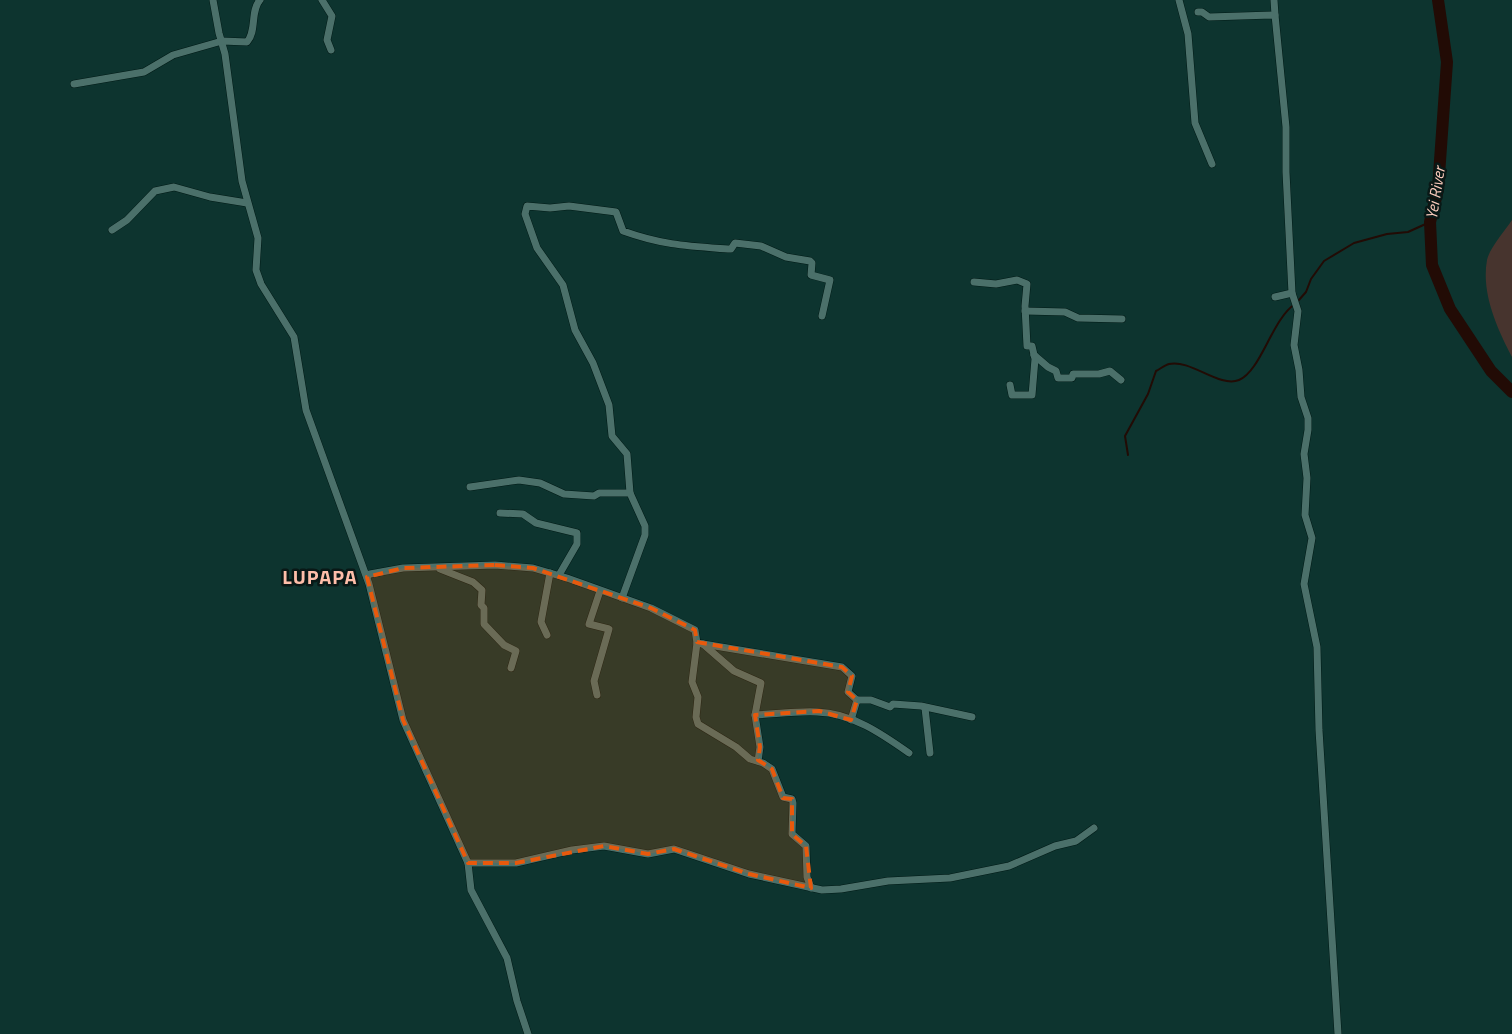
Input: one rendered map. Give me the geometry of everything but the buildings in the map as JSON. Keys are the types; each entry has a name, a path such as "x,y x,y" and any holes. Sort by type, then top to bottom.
{"street":[{"path":"213,0 222,41 237,149 247,203 258,238 256,270 278,314 294,337 306,410 367,577 403,720 468,863 471,890 507,958 515,994 528,1034"},
{"path":"74,84 144,72 173,55 222,41 247,42 251,36 256,4 260,0"},
{"path":"322,0 332,16 327,40 331,50"},
{"path":"1179,0 1188,34 1195,123 1212,164"},
{"path":"1274,0 1286,127 1286,172 1292,293 1298,311 1294,345 1299,370 1300,397 1308,418 1304,454 1308,478 1305,515 1312,538 1304,584 1317,648 1319,730 1338,1034"},
{"path":"1198,12 1202,12 1209,18 1275,14"},
{"path":"112,230 127,220 155,191 174,187 210,197 247,203"},
{"path":"622,598 645,535 646,526 630,493 627,454 612,436 609,405 593,363 575,330 563,285 537,248 525,214 526,206 550,208 570,206 616,212 623,231 653,242 728,249 731,249 735,243 752,244 775,250 786,257 797,257 810,261 812,263 811,275 830,280 822,316"},
{"path":"974,282 996,284 1017,280 1027,284 1025,311 1027,346 1032,346 1034,354 1032,395 1012,395 1010,385"},
{"path":"1275,297 1292,293"},
{"path":"1025,311 1065,312 1078,318 1122,319"},
{"path":"1034,354 1048,367 1056,371 1058,378 1072,378 1073,374 1099,374 1110,370 1122,380"},
{"path":"470,487 519,480 540,483 564,494 594,496 599,492 630,493"},
{"path":"500,513 523,514 536,523 578,533 577,544 559,576"},
{"path":"367,577 370,574 402,568 495,565 533,568 650,608 694,630 700,643 734,672 761,683 755,715 760,747 758,761"},
{"path":"435,568 473,582 482,590 481,604 484,608 484,624 504,645 516,651 512,668"},
{"path":"547,635 541,622 550,573"},
{"path":"597,695 594,681 609,629 589,624 600,591"},
{"path":"700,643 842,667 852,676 848,692 857,700 871,700 890,706 893,704 925,708 972,718"},
{"path":"700,643 692,682 698,697 696,717 698,724 736,747 750,759 772,769 778,786 783,791 783,796 792,799 792,834 806,846 807,877 811,888"},
{"path":"851,720 857,700"},
{"path":"925,708 930,753"},
{"path":"755,715 819,712 870,727 909,753"},
{"path":"468,863 516,864 572,850 604,846 648,854 674,849 749,874 811,888 841,889 888,881 950,878 1009,866 1055,846 1076,841 1094,828"}],"highlighted area":[{"path":"495,565 533,568 651,608 695,630 697,642 842,667 852,676 848,692 857,700 851,720 819,711 755,715 760,747 758,760 772,769 783,798 792,799 792,834 806,846 811,888 749,874 674,849 648,854 604,846 516,863 468,863 403,720 367,577 403,568"}],"shaded area":[{"path":"1512,220 1512,357 1496,322 1488,298 1486,272 1488,255"}],"waterway":[{"name":"Yei River","path":"1438,0 1447,62 1438,189 1430,222 1432,265 1450,309 1491,371 1512,392"},
{"path":"1298,301 1306,292 1311,279 1324,261 1354,243 1387,234 1408,232 1430,222"},
{"path":"1128,455 1125,436 1148,394 1156,371 1167,365 1178,364 1223,380 1239,380 1247,375 1254,366 1280,321 1295,304"}],"district":[{"name":"LUPAPA","path":"320,577"}]}
